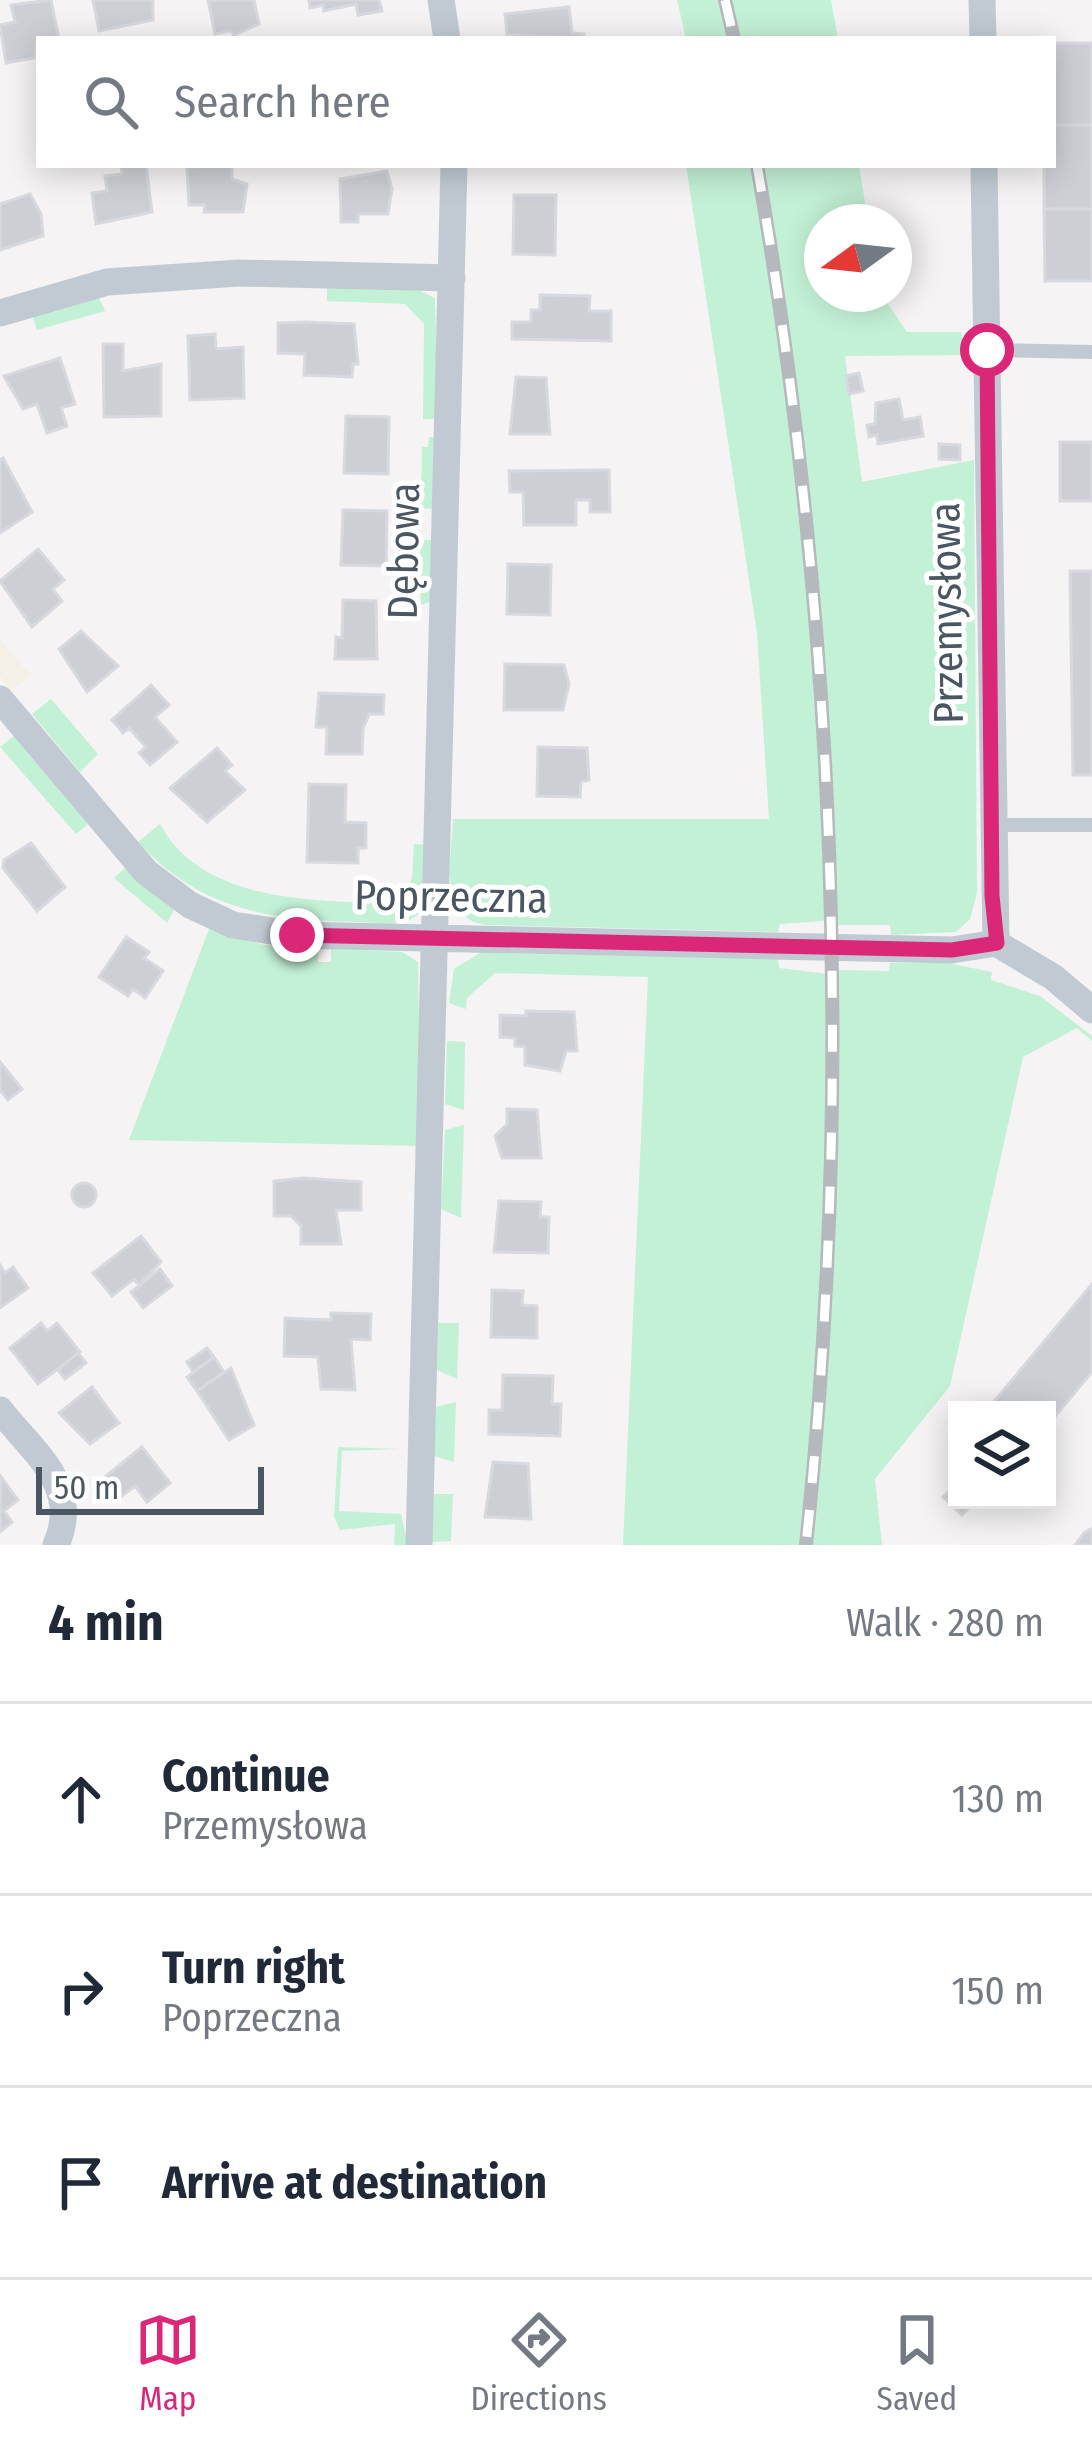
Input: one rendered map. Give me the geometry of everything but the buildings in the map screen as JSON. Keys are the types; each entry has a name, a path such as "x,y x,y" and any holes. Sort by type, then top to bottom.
{"street":[{"path":"441,0 447,36"},
{"path":"982,0 983,36"},
{"name":"Dębowa","path":"419,1545 454,168"},
{"name":"Przemysłowa","path":"984,168 997,943"},
{"path":"0,313 107,282 239,273 452,278"},
{"name":"Poprzeczna","path":"0,699 146,872 190,905 233,925 273,933 437,939 952,950 997,943"},
{"path":"997,943 1053,977 1092,1010"},
{"path":"0,1410 62,1490 68,1508 56,1545"}],"lane":[{"path":"987,350 1092,352"},
{"path":"992,825 1092,825"}],"green space":[{"path":"677,0 831,0 837,36 685,36"},
{"path":"686,168 859,168 865,204 804,204 804,312 893,312 907,332 961,332 965,355 845,356 862,482 974,460 977,893 970,919 956,932 891,935 890,925 837,925 836,920 780,924 778,932 488,925 460,912 454,899 450,868 453,819 769,819 757,633"},
{"path":"327,285 414,288 435,298 438,419 423,419 424,324 405,304 327,301"},
{"path":"99,298 105,311 37,330 32,315"},
{"path":"429,437 438,437 437,509 421,508 422,447 428,447"},
{"path":"420,540 436,540 435,600 421,605"},
{"path":"51,699 98,754 80,772 32,714"},
{"path":"14,736 88,824 76,834 0,747"},
{"path":"160,824 179,850 232,883 330,901 392,903 412,879 414,844 430,845 422,911 401,923 385,924 297,918 239,907 187,883 138,842"},
{"path":"125,868 174,910 167,923 114,878"},
{"path":"209,929 264,945 318,949 318,962 331,962 331,949 402,952 418,962 421,1146 129,1140"},
{"path":"480,953 778,959 779,968 837,975 838,970 889,971 890,963 948,963 992,972 991,980 1040,996 1092,1036 1092,1041 1077,1028 1023,1057 950,1386 875,1479 882,1545 623,1545 648,977 495,973 467,998 466,1009 449,1003 454,969"},
{"path":"447,1041 465,1042 464,1110 445,1104"},
{"path":"464,1125 461,1218 441,1209 445,1130"},
{"path":"438,1323 459,1323 457,1379 437,1370"},
{"path":"456,1402 454,1462 434,1456 435,1407"},
{"path":"338,1447 400,1449 342,1451 339,1511 401,1514 408,1545 394,1545 395,1524 340,1530 334,1517"},
{"path":"432,1494 453,1494 451,1541 431,1542"}],"sand":[{"path":"0,640 30,675 11,690 0,676"}],"railway":[{"path":"725,0 733,36"},
{"path":"757,168 805,508 829,854 830,1200 806,1545"}],"route":[{"path":"297,935 952,950 997,943 992,896 987,350"}]}
